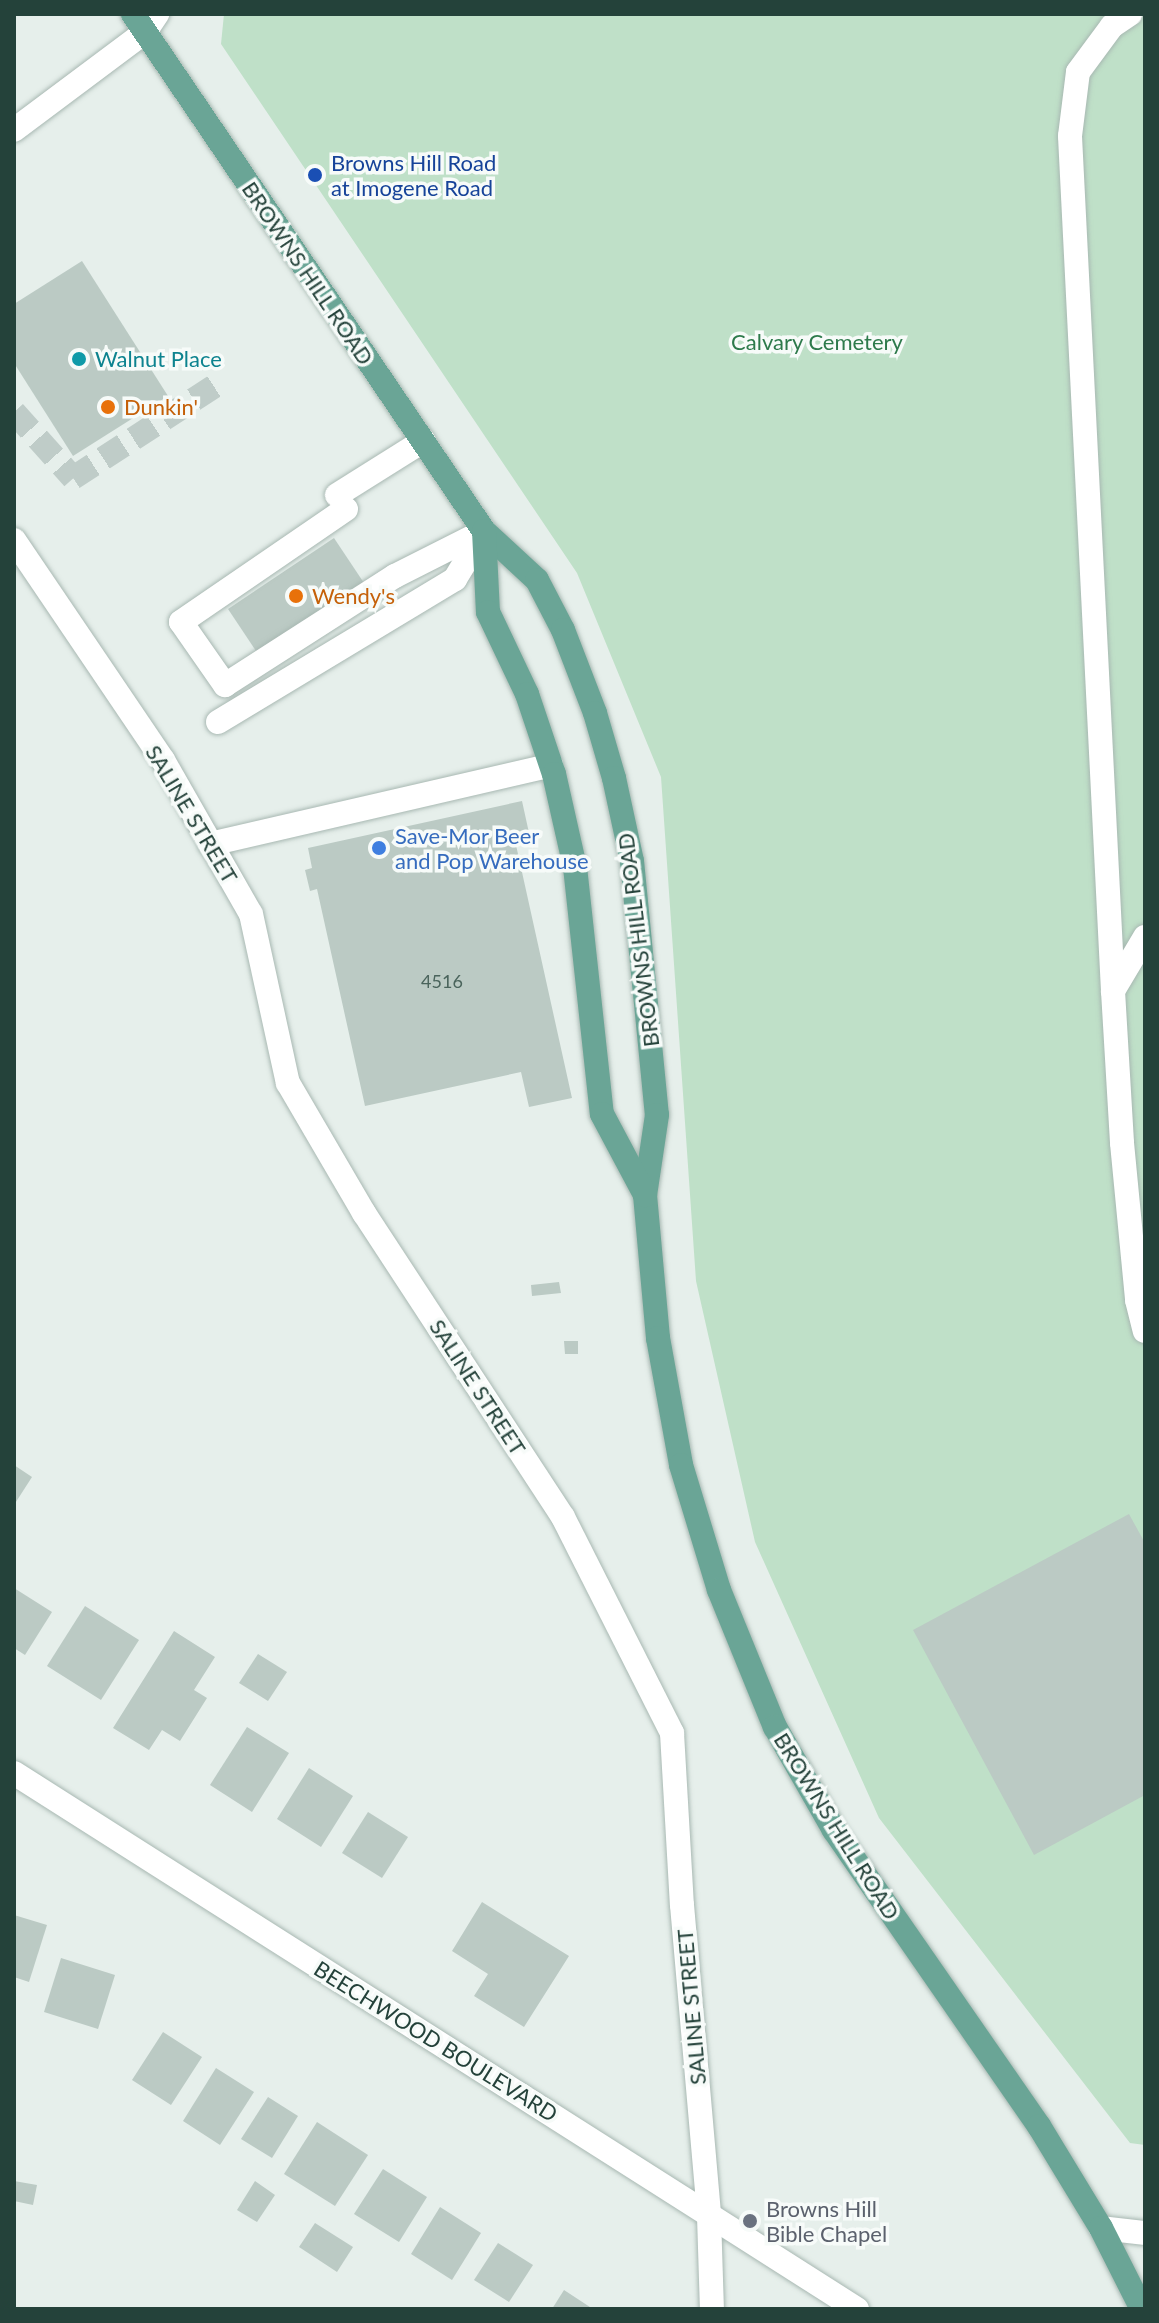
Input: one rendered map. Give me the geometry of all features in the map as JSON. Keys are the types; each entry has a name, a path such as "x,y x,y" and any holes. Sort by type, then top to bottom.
{"main road":[{"name":"BROWNS HILL ROAD","path":"145,20 484,531 537,580 563,630 595,713 614,778 632,861 657,1115 645,1195 658,1338 681,1465 719,1590 775,1727 834,1830 1039,2126 1101,2228 1132,2297 1142,2309"},
{"name":"BROWNS HILL ROAD","path":"484,531 488,612 527,694 551,765 575,867 602,1114 645,1195"}],"street":[{"path":"1130,14 1112,26 1078,72 1070,136 1122,1143 1137,1300 1145,1331"},
{"path":"14,130 145,20"},
{"path":"423,441 181,622 225,685 395,576 484,531"},
{"path":"218,722 455,579 484,531"},
{"name":"SALINE STREET","path":"14,540 163,760 251,914 288,1083 364,1213 563,1517 672,1733 682,1905 709,2216 712,2309"},
{"path":"395,576 426,597"},
{"path":"210,844 551,765"},
{"path":"1113,991 1145,937"},
{"name":"BEECHWOOD BOULEVARD","path":"14,1773 857,2309"},
{"path":"1101,2228 1145,2233"}],"green space":[{"name":"Calvary Cemetery","path":"224,14 1145,14 1145,2145 1130,2143 879,1818 755,1542 696,1281 661,777 577,573 221,44"}],"building":[{"name":"Walnut Place","path":"82,261 168,396 73,456 14,363 14,304"},
{"name":"Wendy's","path":"334,538 364,583 258,654 228,609"},
{"path":"522,801 531,842 516,845 572,1098 529,1107 521,1072 365,1106 317,889 310,891 305,870 312,868 308,848"},
{"path":"559,1282 561,1293 532,1296 531,1285"},
{"path":"564,1341 578,1341 578,1354 565,1354"},
{"path":"14,1465 32,1477 14,1505"},
{"path":"1129,1514 1145,1543 1145,1795 1034,1855 913,1630"},
{"path":"14,1588 52,1612 25,1655 14,1648"},
{"path":"85,1606 139,1640 101,1700 47,1666"},
{"path":"174,1631 215,1657 194,1690 207,1698 180,1741 162,1730 149,1750 113,1728"},
{"path":"258,1654 287,1672 268,1701 239,1683"},
{"path":"247,1727 289,1753 252,1812 210,1785"},
{"path":"309,1768 353,1796 321,1847 277,1819"},
{"path":"368,1812 408,1837 382,1878 342,1853"},
{"path":"482,1902 569,1956 524,2027 474,1996 488,1974 452,1951"},
{"path":"14,1915 47,1925 29,1982 14,1977"},
{"path":"61,1958 115,1975 98,2029 44,2012"},
{"path":"163,2032 202,2057 171,2105 132,2080"},
{"path":"216,2068 254,2092 220,2145 183,2121"},
{"path":"268,2097 298,2116 272,2158 241,2139"},
{"path":"317,2122 368,2155 335,2206 284,2174"},
{"path":"383,2169 427,2197 399,2242 354,2214"},
{"path":"14,2181 37,2185 33,2205 14,2201"},
{"path":"255,2181 275,2195 257,2222 237,2210"},
{"path":"440,2207 481,2233 452,2280 411,2254"},
{"path":"315,2223 353,2247 337,2272 299,2247"},
{"path":"498,2243 533,2265 509,2302 474,2280"},
{"path":"564,2290 593,2309 552,2309"}],"tunnel":[{"path":"14,412 73,478 216,385"}],"place":[{"name":"Browns Hill Road at Imogene Road","path":"315,175"},
{"name":"Walnut Place","path":"79,359"},
{"name":"Dunkin'","path":"108,407"},
{"name":"Wendy's","path":"296,596"},
{"name":"Save-Mor Beer and Pop Warehouse","path":"379,848"},
{"name":"Browns Hill Bible Chapel","path":"750,2221"}]}
